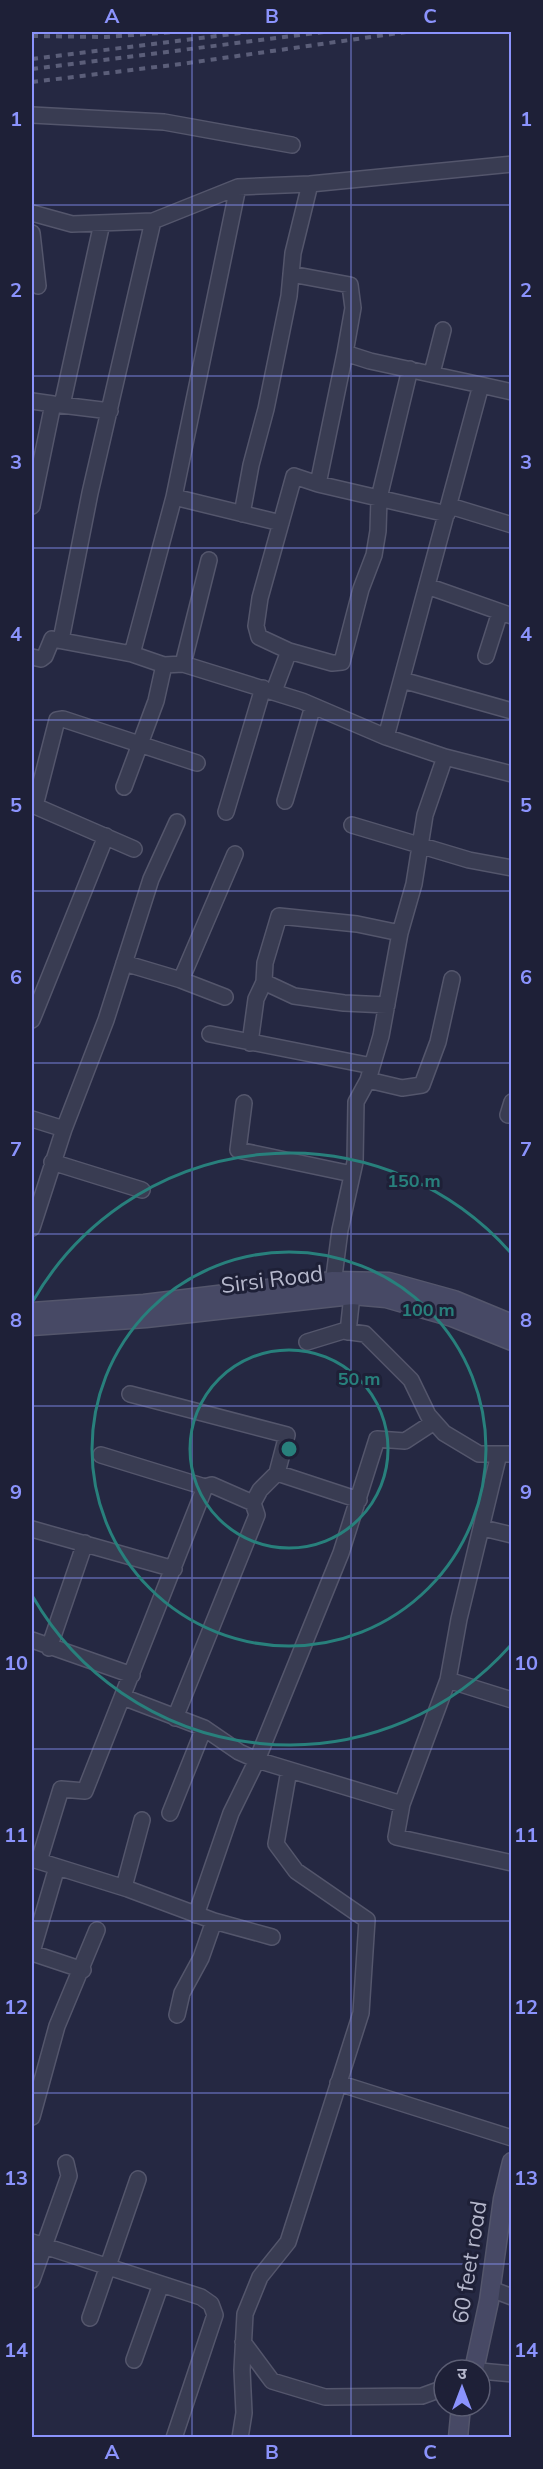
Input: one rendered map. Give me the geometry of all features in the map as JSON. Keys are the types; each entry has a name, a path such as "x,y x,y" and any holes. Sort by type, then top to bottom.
{"main road":[{"name":"Sirsi Road","path":"32,1312 389,1282 454,1300 512,1324"},
{"name":"Sirsi Road","path":"32,1326 146,1318 332,1288 352,1295 386,1298 452,1317 512,1341"},
{"name":"60 feet road","path":"477,2358 491,2289 503,2199 511,2166"},
{"path":"458,2438 460,2418"}],"street":[{"path":"32,115 164,122 292,145"},
{"path":"32,213 72,224 153,221 238,188 512,164"},
{"path":"243,514 251,465 266,409 289,296 294,253 310,183"},
{"path":"132,654 174,497 238,188"},
{"path":"61,640 153,221"},
{"path":"32,506 102,223"},
{"path":"32,233 38,286"},
{"path":"291,274 350,285 353,308 318,484"},
{"path":"432,373 442,330"},
{"path":"345,353 512,393"},
{"path":"410,369 379,498 378,531 374,555 361,590 342,662 332,663 289,651 259,637 256,626 260,598 294,476 379,498 448,510 512,525"},
{"path":"386,737 481,385"},
{"path":"32,401 110,411"},
{"path":"174,497 280,523"},
{"path":"183,664 209,560"},
{"path":"428,586 506,614 486,656"},
{"path":"32,657 41,659 45,656 49,641 61,640 132,654 164,665 183,664 269,689 386,737 445,757 512,774"},
{"path":"226,812 269,689 289,651"},
{"path":"124,787 156,701 164,665"},
{"path":"402,680 512,711"},
{"path":"285,801 312,706"},
{"path":"134,849 35,806 57,720 63,719 197,763"},
{"path":"332,1288 340,1230 352,1174 356,1102 370,1073 381,1036 394,980 400,933 414,884 425,815 445,757"},
{"path":"32,1228 52,1162 106,1020 152,879 177,822"},
{"path":"352,825 469,860 512,868"},
{"path":"32,1020 36,994 106,836"},
{"path":"181,980 235,854"},
{"path":"250,1043 256,999 264,982 265,963 279,916 357,924 400,933"},
{"path":"124,963 181,980 225,997"},
{"path":"210,1034 370,1073 402,1088 422,1085 438,1042 452,979"},
{"path":"264,982 294,996 344,1003 387,1005"},
{"path":"244,1102 238,1150 352,1174"},
{"path":"32,1119 64,1129"},
{"path":"52,1162 142,1190"},
{"path":"348,1332 352,1295"},
{"path":"307,1342 343,1331 365,1334 411,1380 423,1408 444,1433 479,1454 505,1454 459,1619 448,1680 402,1804 396,1837 512,1863"},
{"path":"130,1394 287,1435 277,1473 260,1490 253,1503 257,1515 175,1718"},
{"path":"196,1915 231,1814 257,1760 340,1553 377,1439 405,1441 434,1422"},
{"path":"101,1455 205,1487 212,1485 253,1503"},
{"path":"277,1473 359,1500"},
{"path":"205,1487 85,1791 62,1789 35,1860 124,1887 196,1915 272,1937"},
{"path":"483,1528 512,1535"},
{"path":"32,1529 174,1569"},
{"path":"49,1648 85,1544"},
{"path":"32,1640 49,1648 93,1660 132,1675"},
{"path":"448,1680 512,1700"},
{"path":"123,1697 204,1728 257,1760 402,1804"},
{"path":"170,1813 204,1728"},
{"path":"240,2438 244,2413 245,2314 260,2277 288,2241 361,2013 367,1920 296,1872 276,1844 289,1770"},
{"path":"124,1887 142,1820"},
{"path":"57,1867 32,1953 83,1970"},
{"path":"177,2015 182,1993 201,1958 214,1920"},
{"path":"32,2117 57,2026 83,1970 97,1930"},
{"path":"338,2083 512,2138"},
{"path":"32,2280 37,2244 69,2176 66,2163"},
{"path":"90,2318 106,2266 138,2179"},
{"path":"37,2244 201,2297 211,2304 215,2315 174,2438"},
{"path":"134,2360 161,2284"},
{"path":"491,2289 512,2297"},
{"path":"243,2342 272,2381 325,2397 422,2396 432,2392"},
{"path":"492,2372 512,2374"}],"railway":[{"path":"32,36 106,37 173,32"},
{"path":"32,59 249,32"},
{"path":"32,69 324,32"},
{"path":"32,82 181,64 406,32"}]}
